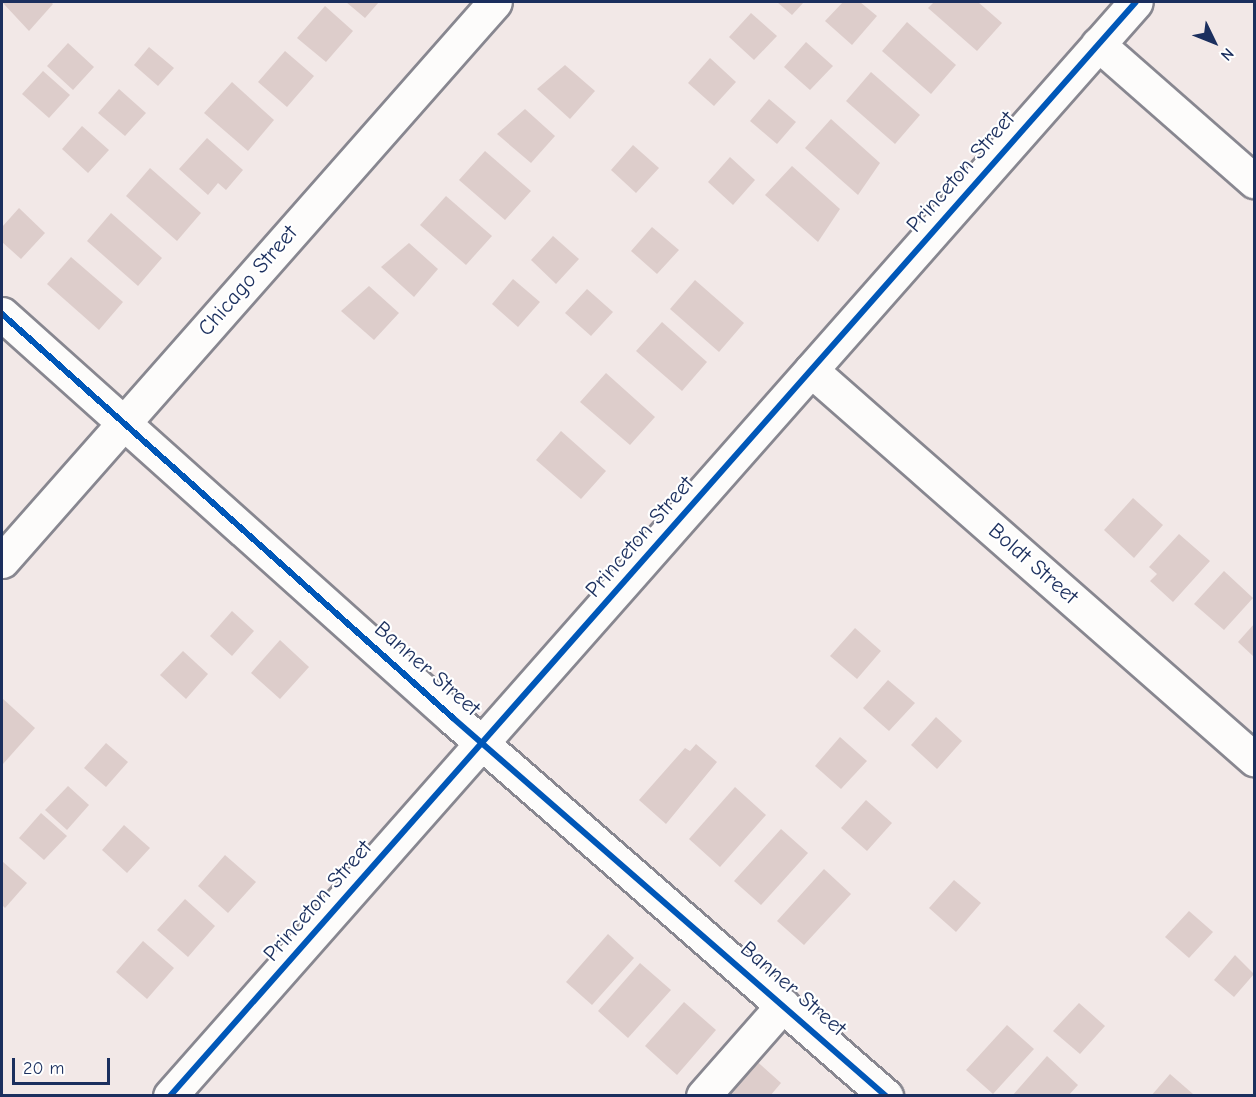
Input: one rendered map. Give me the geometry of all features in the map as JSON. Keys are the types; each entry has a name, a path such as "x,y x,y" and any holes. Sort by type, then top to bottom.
{"street":[{"name":"Chicago Street","path":"2,561 495,2"},
{"name":"Princeton Street","path":"170,1095 1136,2"},
{"path":"1098,44 1254,181"},
{"name":"Banner Street","path":"2,314 886,1095"},
{"name":"Boldt Street","path":"811,370 1254,759"},
{"path":"703,1095 783,1005"}],"building":[{"path":"2,2 51,2 53,4 29,31"},
{"path":"346,2 379,2 365,18"},
{"path":"777,2 804,2 792,15"},
{"path":"843,2 860,2 877,16 852,45 825,21"},
{"path":"934,2 978,2 1002,23 977,51 928,8"},
{"path":"325,6 353,31 326,62 297,38"},
{"path":"751,13 777,36 754,60 729,37"},
{"path":"907,22 956,65 931,94 882,51"},
{"path":"806,42 833,66 810,90 784,67"},
{"path":"68,43 94,67 73,90 47,66"},
{"path":"149,47 174,68 158,86 134,65"},
{"path":"285,51 314,76 287,107 258,82"},
{"path":"710,58 736,82 714,106 688,83"},
{"path":"565,65 595,91 570,119 537,89"},
{"path":"43,71 70,95 49,118 22,94"},
{"path":"871,72 920,115 895,144 846,101"},
{"path":"232,82 274,120 248,151 204,113"},
{"path":"119,89 146,113 125,136 98,113"},
{"path":"769,99 796,122 777,144 750,121"},
{"path":"525,109 555,136 531,163 497,134"},
{"path":"831,119 880,163 858,195 805,148"},
{"path":"82,126 109,150 88,173 62,149"},
{"path":"207,138 243,170 226,190 218,183 208,195 179,169"},
{"path":"633,145 659,168 636,193 611,170"},
{"path":"485,151 531,191 505,220 459,180"},
{"path":"730,157 755,180 733,205 708,182"},
{"path":"792,166 840,209 818,242 765,195"},
{"path":"150,168 201,213 177,241 126,196"},
{"path":"446,196 492,236 466,265 420,225"},
{"path":"19,208 45,233 21,259 2,242 2,227"},
{"path":"111,213 162,258 138,286 87,241"},
{"path":"652,227 679,250 657,274 631,251"},
{"path":"553,236 579,259 556,284 531,260"},
{"path":"409,243 438,269 414,297 381,267"},
{"path":"71,257 123,302 99,330 47,284"},
{"path":"513,279 540,302 518,327 492,304"},
{"path":"695,280 744,323 719,352 670,309"},
{"path":"369,286 399,313 374,340 341,311"},
{"path":"587,289 613,312 591,336 565,313"},
{"path":"662,322 707,362 682,391 636,351"},
{"path":"606,373 655,417 630,445 580,402"},
{"path":"561,431 606,471 581,499 536,460"},
{"path":"1133,498 1163,525 1134,558 1104,530"},
{"path":"1179,534 1210,561 1173,602 1150,581 1157,574 1149,567"},
{"path":"1224,571 1253,598 1224,630 1194,604"},
{"path":"232,611 254,631 232,656 210,636"},
{"path":"1254,624 1254,657 1238,642"},
{"path":"855,628 881,651 857,679 830,656"},
{"path":"280,640 309,667 280,699 251,673"},
{"path":"183,651 208,674 186,699 160,675"},
{"path":"888,680 915,703 889,731 863,708"},
{"path":"2,698 35,728 3,764 2,763"},
{"path":"936,717 962,741 937,769 911,745"},
{"path":"840,737 867,761 841,789 815,766"},
{"path":"106,743 128,762 106,787 84,768"},
{"path":"696,744 717,762 666,824 639,800 685,748 690,751"},
{"path":"68,786 89,805 67,830 45,810"},
{"path":"735,787 766,815 720,867 689,839"},
{"path":"866,800 892,823 867,851 841,828"},
{"path":"41,813 67,836 44,860 19,838"},
{"path":"124,825 150,848 127,873 102,850"},
{"path":"781,829 808,853 761,905 734,881"},
{"path":"225,855 256,882 228,913 198,886"},
{"path":"2,861 27,883 5,908 2,905"},
{"path":"824,869 851,894 804,945 777,921"},
{"path":"954,880 981,903 956,932 929,908"},
{"path":"185,899 215,926 188,957 157,930"},
{"path":"1189,911 1213,932 1189,958 1165,937"},
{"path":"608,934 634,958 592,1005 566,982"},
{"path":"143,941 174,968 147,999 116,972"},
{"path":"1235,955 1254,974 1234,997 1214,980"},
{"path":"640,963 671,990 628,1038 598,1011"},
{"path":"684,1002 716,1030 677,1075 645,1046"},
{"path":"1079,1003 1105,1026 1080,1054 1053,1031"},
{"path":"1007,1025 1034,1049 993,1094 966,1070"},
{"path":"1047,1056 1078,1085 1068,1096 1012,1096"},
{"path":"752,1057 781,1083 770,1096 717,1096"},
{"path":"1170,1074 1193,1094 1192,1096 1151,1096"}],"cycle path":[{"path":"170,1096 1136,2"},
{"path":"2,314 453,718 886,1096"}]}
